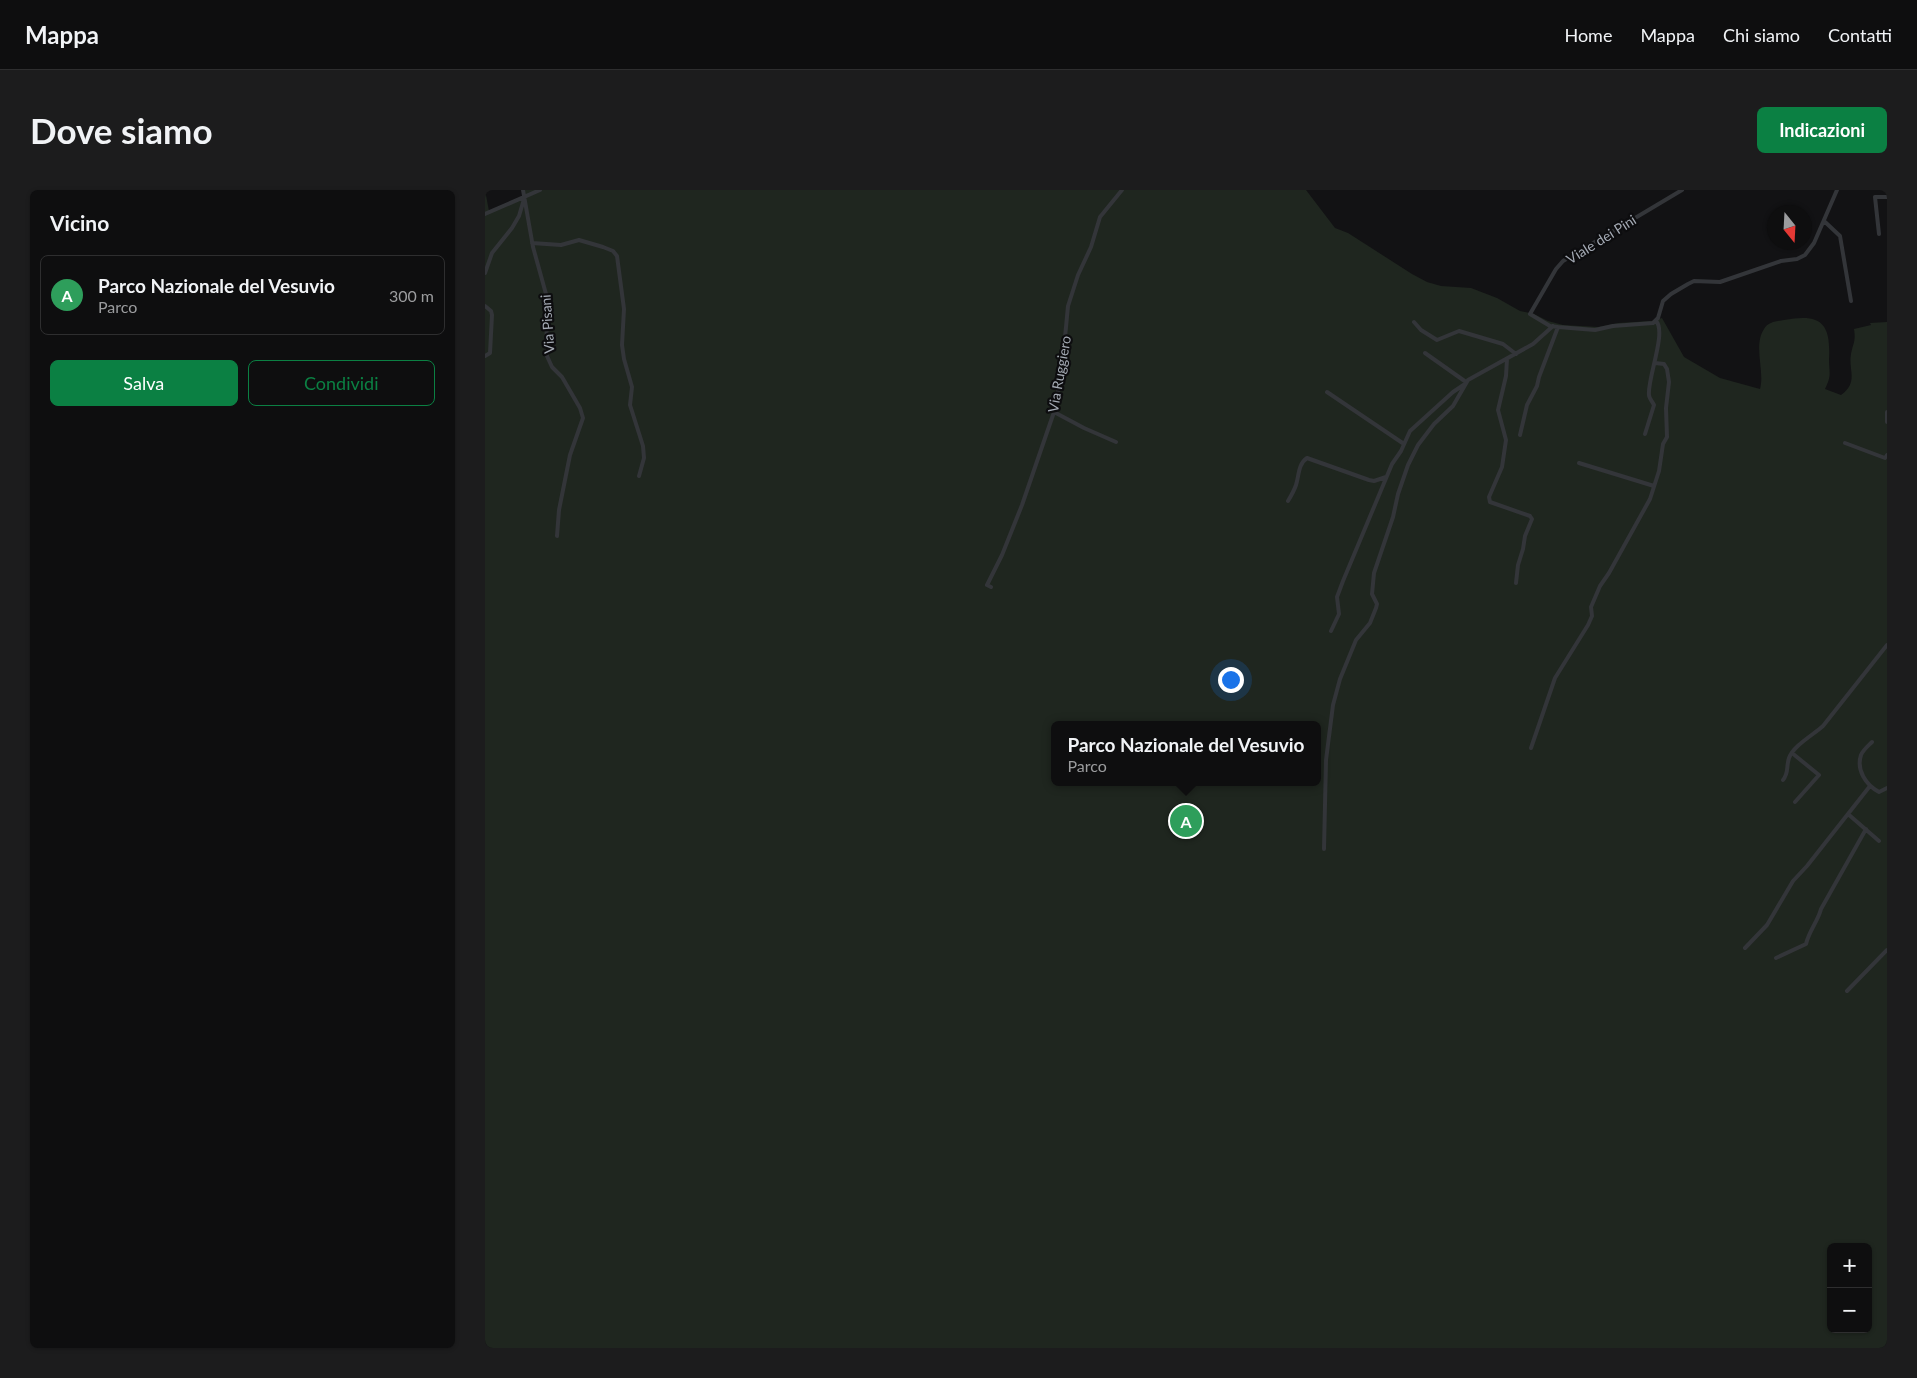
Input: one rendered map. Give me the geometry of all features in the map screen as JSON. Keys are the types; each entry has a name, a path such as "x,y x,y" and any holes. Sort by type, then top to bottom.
{"street":[{"name":"Via Pisani","path":"523,190 532,243 546,294 547,356 552,367 562,377 580,408 583,418 570,455 559,510 557,536"},
{"path":"485,214 540,190"},
{"name":"Via Ruggiero","path":"991,587 987,585 1002,555 1022,505 1054,412 1063,361 1068,306 1076,280 1091,247 1098,221 1122,190"},
{"name":"Viale dei Pini","path":"1656,321 1649,324 1613,326 1595,330 1555,327 1530,314 1556,269 1571,255 1682,190"},
{"path":"1645,434 1654,405 1649,393 1659,328 1656,321 1663,300 1695,281 1720,282 1781,261 1801,258 1809,251 1837,190"},
{"path":"485,273 492,253 519,216 524,197"},
{"path":"1879,234 1875,197 1887,197"},
{"path":"1824,221 1840,236 1851,301"},
{"path":"532,243 561,245 579,240 613,251 617,256 624,309 624,359 632,387 630,405 643,446 643,458 639,476"},
{"path":"485,306 491,311 492,315 490,353 485,356"},
{"path":"1414,322 1421,330 1435,340 1442,339 1459,331 1503,344 1516,354"},
{"path":"1331,631 1339,614 1337,601 1340,589 1386,477 1410,431 1465,383 1516,354 1555,327"},
{"path":"1520,435 1527,405 1537,386 1555,327"},
{"path":"1425,353 1465,383"},
{"path":"1507,359 1506,376 1498,407 1506,440 1502,467 1489,497 1491,502 1531,517 1518,566 1516,583"},
{"path":"1531,748 1555,678 1588,625 1592,616 1591,607 1600,586 1650,499 1659,471 1663,444 1667,437 1668,422 1666,408 1669,382 1665,365 1655,363"},
{"path":"1324,849 1325,760 1333,704 1340,679 1356,640 1370,623 1376,608 1377,604 1372,594 1375,573 1408,465 1417,445 1434,424 1453,406 1465,383"},
{"path":"1327,392 1404,444"},
{"path":"1054,412 1116,442"},
{"path":"1887,412 1887,422"},
{"path":"1845,443 1885,458 1887,455"},
{"path":"1288,501 1297,484 1298,474 1304,460 1307,458 1369,480 1374,481 1386,477"},
{"path":"1579,463 1654,486"},
{"path":"1783,780 1787,775 1788,759 1794,749 1823,726 1887,645"},
{"path":"1872,742 1863,752 1861,762 1862,774 1870,786 1879,792 1887,788"},
{"path":"1792,752 1819,775 1795,802"},
{"path":"1745,948 1763,930 1789,886 1870,786"},
{"path":"1848,814 1879,841"},
{"path":"1776,958 1807,944 1808,936 1819,918 1821,908 1866,829"},
{"path":"1847,991 1887,950"}],"shaded area":[{"path":"485,190 489,211 523,196 522,190 1306,190 1335,228 1348,233 1427,282 1441,286 1471,288 1497,298 1520,311 1563,325 1598,327 1618,323 1652,321 1662,318 1684,357 1720,378 1760,389 1759,343 1764,329 1770,323 1807,318 1821,323 1828,337 1829,347 1829,377 1825,389 1841,395 1850,385 1852,376 1850,360 1854,329 1871,325 1870,323 1887,322 1887,1348 485,1348"}],"place":[{"name":"Parco Nazionale del Vesuvio","path":"1186,821"}]}
